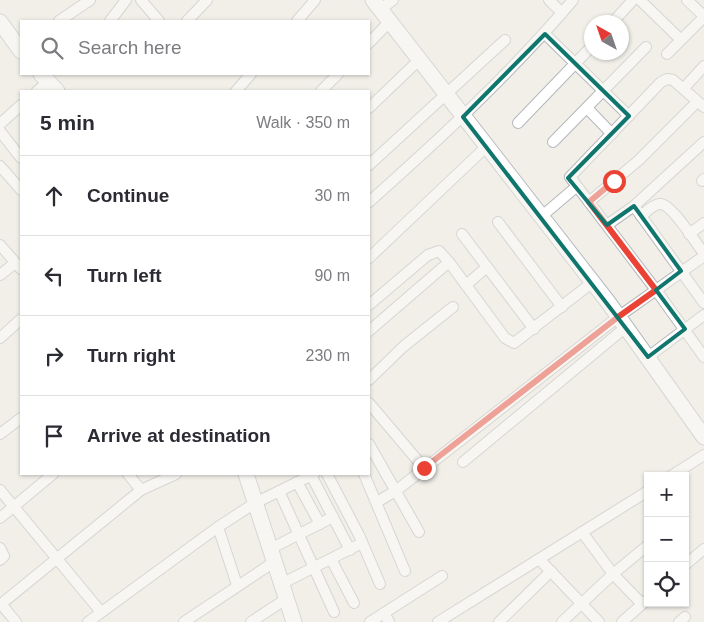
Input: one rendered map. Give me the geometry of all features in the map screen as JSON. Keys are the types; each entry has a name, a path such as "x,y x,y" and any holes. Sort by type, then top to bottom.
{"main road":[{"path":"384,8 419,60 463,118 593,282 704,438"},
{"path":"0,22 20,50"},
{"path":"246,475 294,622"}],"street":[{"path":"71,18 90,0"},
{"path":"111,20 126,0"},
{"path":"141,0 158,20"},
{"path":"188,20 207,0"},
{"path":"298,20 315,0"},
{"path":"549,0 562,13"},
{"path":"370,201 463,118 545,34 573,0"},
{"path":"619,15 633,0"},
{"path":"640,0 681,40"},
{"path":"667,54 704,17 691,1"},
{"path":"370,41 384,8"},
{"path":"545,34 629,116"},
{"path":"370,164 505,40"},
{"path":"553,142 646,47"},
{"path":"518,123 584,54"},
{"path":"370,107 419,60"},
{"path":"684,88 704,66"},
{"path":"237,90 250,75"},
{"path":"322,90 337,75"},
{"path":"589,202 702,105 684,88 673,80 668,79 572,174 570,180 607,225 685,328 704,357"},
{"path":"0,124 20,106"},
{"path":"587,108 612,134"},
{"path":"0,130 20,157"},
{"path":"607,225 634,206 704,142"},
{"path":"370,257 486,147"},
{"path":"0,166 20,189"},
{"path":"542,216 576,186"},
{"path":"463,462 656,290 704,255 673,213 660,203 641,216"},
{"path":"634,206 704,303"},
{"path":"498,222 562,307"},
{"path":"689,234 704,224"},
{"path":"462,234 534,329"},
{"path":"0,246 18,266 0,274"},
{"path":"370,304 434,251 444,255 508,341 514,343 593,282"},
{"path":"370,330 449,262"},
{"path":"466,285 487,268"},
{"path":"370,379 404,346 453,307"},
{"path":"648,357 704,315"},
{"path":"0,338 20,320"},
{"path":"378,502 397,490 622,322"},
{"path":"370,404 424,468"},
{"path":"0,434 20,419"},
{"path":"370,446 397,490 419,532"},
{"path":"677,472 704,455"},
{"path":"0,518 52,475"},
{"path":"129,475 141,490"},
{"path":"16,622 1,604 141,490 174,475"},
{"path":"88,622 218,527 255,503 311,475"},
{"path":"313,475 350,550"},
{"path":"328,475 362,543 380,584"},
{"path":"364,475 378,502 405,571"},
{"path":"297,482 320,524"},
{"path":"0,490 101,612"},
{"path":"279,491 334,612"},
{"path":"438,622 644,493"},
{"path":"184,622 237,585 298,535 333,517"},
{"path":"218,527 237,585"},
{"path":"582,532 612,574 644,601"},
{"path":"281,584 362,543"},
{"path":"0,548 4,556 0,560"},
{"path":"562,622 612,574 644,548"},
{"path":"689,562 704,549"},
{"path":"332,559 354,603"},
{"path":"539,559 598,622"},
{"path":"504,621 551,571"},
{"path":"370,622 387,618 442,576"},
{"path":"251,622 286,599"},
{"path":"622,622 644,603"}],"highlighted area":[{"path":"545,34 629,116 568,178 607,225 634,206 681,271 656,290 685,329 648,357 463,117"}],"route":[{"path":"424,468 618,317 656,290 589,202 614,181"}]}
